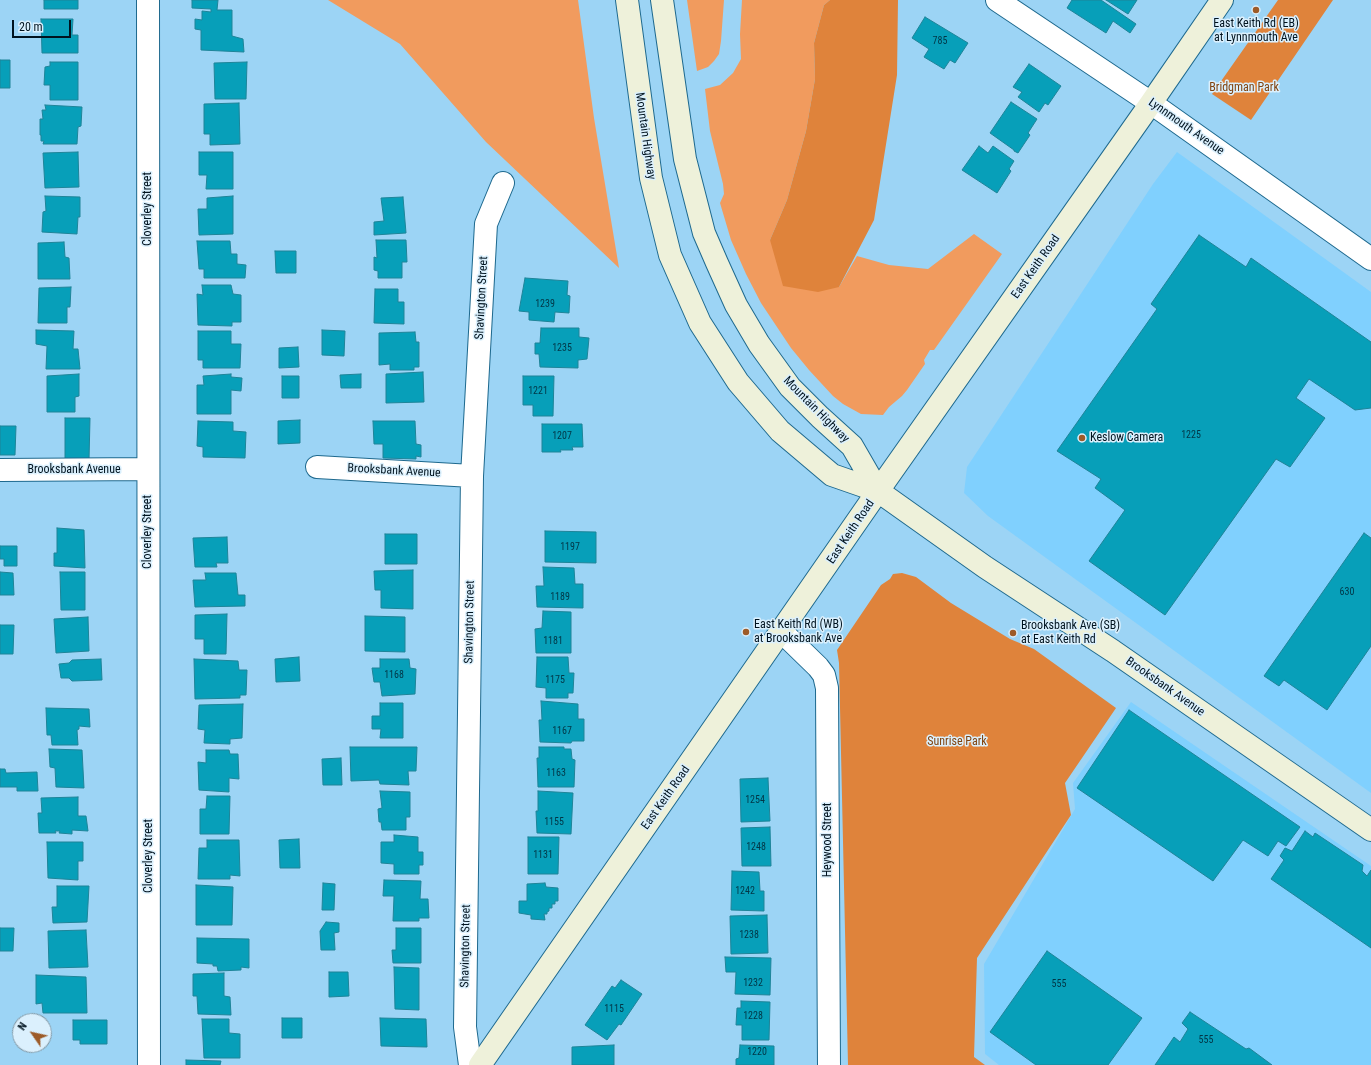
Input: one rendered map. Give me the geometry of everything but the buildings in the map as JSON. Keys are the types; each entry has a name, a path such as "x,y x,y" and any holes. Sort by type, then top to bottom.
{"main road":[{"name":"Mountain Highway","path":"627,0 651,178 670,255 700,323 738,382 780,431 832,475 878,491"},
{"name":"Mountain Highway","path":"662,0 685,159 704,233 717,263 736,305 759,344 790,387 852,446 878,491"},
{"name":"East Keith Road","path":"480,1065 782,632 878,491 1222,0"},
{"name":"Brooksbank Avenue","path":"878,491 985,567 1113,651 1371,830"}],"street":[{"name":"Cloverley Street","path":"148,0 149,1065"},
{"name":"Lynnmouth Avenue","path":"997,0 1151,103 1371,259"},
{"name":"Shavington Street","path":"470,1065 465,1027 472,476 486,224 503,183"},
{"name":"Brooksbank Avenue","path":"317,467 472,476"},
{"name":"Brooksbank Avenue","path":"0,470 148,470"},
{"name":"Heywood Street","path":"782,632 818,667 824,675 827,688 829,1065"}],"shaded area":[{"path":"328,0 578,0 594,118 619,268 486,142 400,44"},
{"path":"687,0 724,0 719,54 708,67 697,71"},
{"path":"742,0 830,0 824,5 814,43 815,79 806,131 787,200 770,240 839,287 857,256 889,265 928,269 974,234 1002,254 934,350 930,350 924,360 925,364 907,390 889,407 883,415 861,414 843,404 833,396 809,370 791,348 761,303 731,240 720,203 724,194 723,184 710,131 705,89 720,85 733,73 741,59 740,34"},
{"path":"1177,152 1371,292 1371,793 988,516 964,493 967,467 1153,184"},
{"path":"1131,702 1371,866 1371,1065 999,1065 985,1054 984,964 1075,809 1073,783"}],"green space":[{"path":"830,0 898,0 897,75 874,220 839,287 818,292 783,286 770,240 787,200 806,131 815,79 814,43 824,5"},
{"name":"Bridgman Park","path":"1278,0 1333,0 1251,120 1212,94"},
{"name":"Sunrise Park","path":"902,573 916,577 951,603 1010,639 1034,649 1116,708 1065,783 1071,815 977,958 974,1057 985,1065 848,1065 839,663 837,650 881,585 890,579 893,574"}],"place":[{"name":"East Keith Rd (EB) at Lynnmouth Ave","path":"1256,10"},
{"name":"Keslow Camera","path":"1082,438"},
{"name":"East Keith Rd (WB) at Brooksbank Ave","path":"746,632"},
{"name":"Brooksbank Ave (SB) at East Keith Rd","path":"1013,633"}]}
